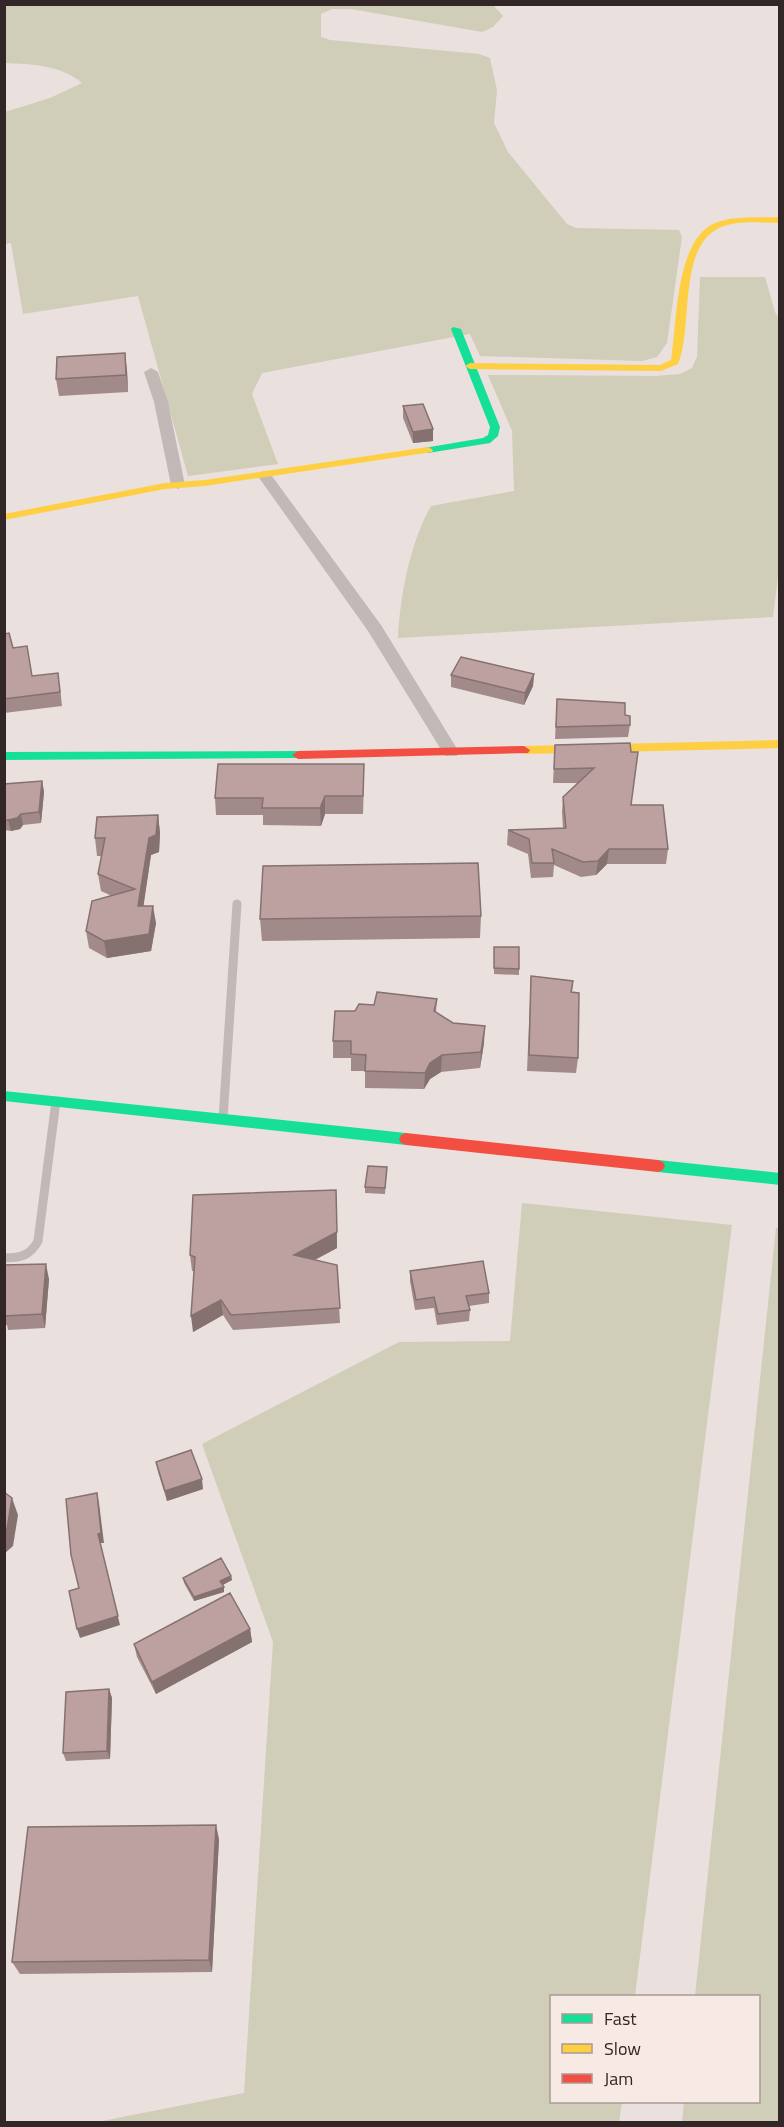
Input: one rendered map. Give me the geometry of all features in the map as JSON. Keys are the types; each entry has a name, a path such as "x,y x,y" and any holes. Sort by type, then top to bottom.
{"street":[{"path":"470,366 661,368 675,362 680,344 694,247 704,232 717,226 734,223 780,220"},
{"path":"4,517 73,502 178,485 486,441 494,436 495,427 456,329"},
{"path":"151,372 178,485"},
{"path":"264,474 375,629 451,752"},
{"path":"4,756 244,756 780,744"},
{"path":"4,1096 780,1179"}],"lane":[{"path":"223,1119 237,904"},
{"path":"4,1258 21,1258 33,1252 38,1241 56,1101"}],"shaded area":[{"path":"4,5 493,5 503,16 493,27 482,32 351,9 332,9 321,14 321,37 330,40 479,54 490,58 497,90 494,123 508,152 567,224 576,228 679,230 682,237 667,343 657,357 642,361 480,356 470,334 262,373 252,394 278,464 188,476 138,296 23,314 11,243 5,244 5,112 50,98 82,83 65,72 55,69 5,63"},
{"path":"700,277 765,277 779,319 780,561 773,617 398,638 407,570 417,536 431,506 514,491 512,431 488,375 656,376 680,374 692,368 697,357"},
{"path":"522,1203 732,1225 635,1995 550,1995 550,2103 622,2103 619,2122 97,2122 244,2093 273,1642 202,1444 399,1342 510,1341"},
{"path":"776,1228 780,1228 779,2122 682,2122 684,2103 760,2103 760,1995 695,1995"}],"building":[{"path":"125,353 126,375 56,379 57,357"},
{"path":"423,404 433,429 413,432 403,406"},
{"path":"9,633 13,648 27,646 32,676 58,673 60,692 4,699 4,634"},
{"path":"461,657 534,674 525,693 451,675"},
{"path":"557,699 625,703 625,715 630,716 630,725 556,727"},
{"path":"630,743 631,752 638,752 631,805 663,805 668,849 609,849 598,861 583,862 552,849 554,863 532,863 529,839 508,830 566,828 563,797 594,768 554,769 555,745"},
{"path":"218,764 364,764 363,796 325,796 320,808 262,808 263,798 215,798"},
{"path":"42,781 39,812 21,814 17,818 4,820 4,784"},
{"path":"158,815 156,835 149,838 138,906 153,906 149,934 104,941 86,931 92,901 135,889 98,874 105,838 95,838 97,817"},
{"path":"478,863 481,916 260,919 263,866"},
{"path":"494,947 519,947 519,969 494,968"},
{"path":"531,976 573,981 571,992 579,993 578,1058 529,1055"},
{"path":"377,992 437,999 434,1011 453,1023 485,1026 481,1052 442,1055 430,1063 425,1073 365,1071 366,1055 351,1054 351,1041 333,1041 335,1011 355,1011 359,1004 374,1005"},
{"path":"368,1166 387,1167 385,1188 365,1187"},
{"path":"336,1190 337,1232 294,1255 337,1265 340,1308 231,1315 221,1300 191,1316 195,1257 190,1255 193,1195"},
{"path":"483,1261 489,1293 466,1296 470,1310 438,1314 434,1297 416,1300 410,1271"},
{"path":"46,1264 42,1314 4,1316 4,1265"},
{"path":"191,1450 202,1479 165,1491 156,1462"},
{"path":"4,1492 12,1498 7,1529 4,1532"},
{"path":"97,1493 101,1533 98,1534 118,1616 77,1629 69,1591 79,1588 71,1555 66,1499"},
{"path":"221,1558 231,1576 220,1581 224,1587 194,1597 183,1578"},
{"path":"230,1593 250,1629 152,1682 134,1644"},
{"path":"109,1689 107,1751 63,1753 66,1692"},
{"path":"216,1825 209,1960 12,1962 28,1827"}],"traffic: fast":[{"path":"428,450 486,441 493,436 495,427 456,329"},
{"path":"4,756 298,755"},
{"path":"4,1096 406,1139"},
{"path":"658,1166 780,1179"}],"traffic: slow":[{"path":"470,366 661,368 675,362 688,269 702,237 712,228 728,222 780,220"},
{"path":"4,517 165,486 205,483 428,450"},
{"path":"524,750 780,744"}],"traffic: jam":[{"path":"298,755 524,750"},
{"path":"406,1139 658,1166"}]}
